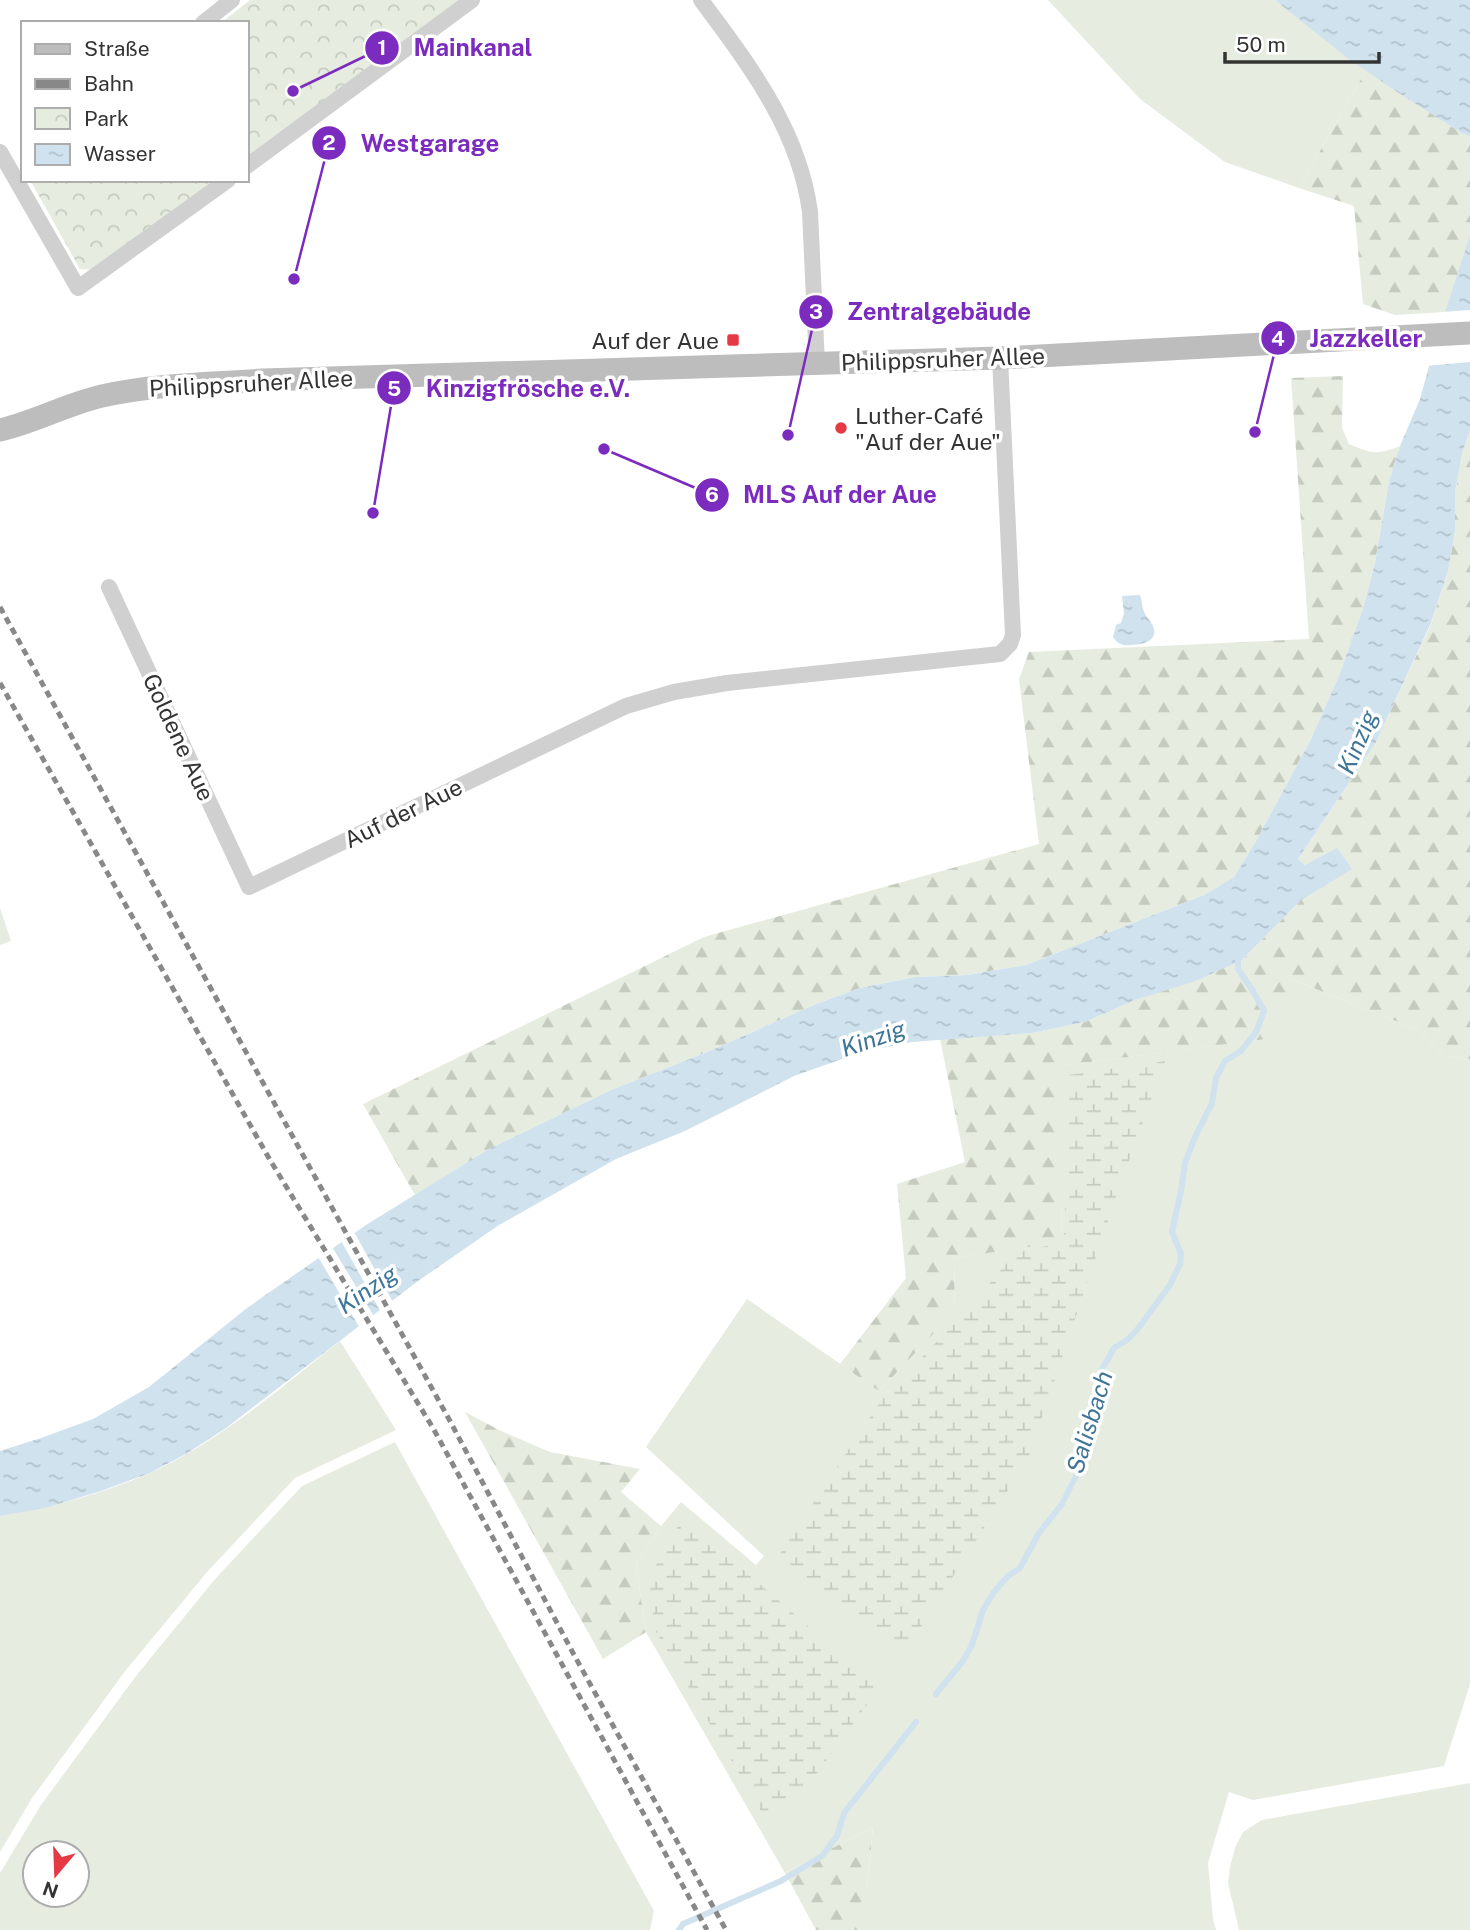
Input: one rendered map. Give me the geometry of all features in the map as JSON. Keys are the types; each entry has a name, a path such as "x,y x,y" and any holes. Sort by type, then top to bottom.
{"main road":[{"name":"Philippsruher Allee","path":"1,431 70,404 101,396 149,387 186,384 1000,358 1470,332"}],"street":[{"path":"206,21 232,0"},
{"path":"248,165 472,0"},
{"path":"701,0 763,86 779,112 798,156 810,212 817,364"},
{"path":"0,152 78,288 225,182"},
{"path":"9,168 21,159"},
{"name":"Auf der Aue","path":"249,887 626,706 684,690 727,683 1000,654 1010,644 1013,635 1000,358"},
{"name":"Goldene Aue","path":"109,587 249,887"}],"green space":[{"path":"250,0 461,0 248,158 248,21 224,21"},
{"path":"1048,0 1275,0 1366,70 1299,188 1225,162 1140,99"},
{"path":"1366,70 1470,136 1470,235 1446,312 1395,315 1363,304 1354,206 1299,188"},
{"path":"31,182 215,182 97,270 80,269"},
{"path":"1343,376 1342,428 1349,444 1374,452 1400,446 1389,481 1375,563 1363,608 1339,676 1310,741 1234,877 1204,895 1026,965 967,975 915,977 860,988 816,1004 611,1090 487,1150 415,1195 363,1104 704,937 1039,844 1019,679 1029,652 1309,639 1291,378"},
{"path":"1470,430 1470,1059 1444,1056 1418,1030 1291,979 1266,1039 1059,1066 1062,1242 954,1258 955,1311 879,1391 840,1364 906,1278 897,1184 965,1162 940,1039 1032,1033 1085,1022 1242,960 1300,901 1351,869 1305,865 1298,859 1376,742 1431,624 1448,571 1455,531 1455,493 1462,454"},
{"path":"0,908 11,941 0,945"},
{"path":"1291,979 1418,1030 1444,1056 1470,1059 1470,1684 1444,1766 1253,1800 1229,1792 1208,1863 1216,1930 858,1930 853,1916 867,1890 873,1827 785,1873 646,1632 636,1564 681,1502 756,1565 764,1556 646,1447 747,1299 879,1391 955,1311 954,1258 1062,1241 1058,1066 1265,1039"},
{"path":"1165,1061 1118,1191 1028,1459 902,1656 779,1555 884,1396 962,1316 1017,1251 1064,1243 1069,1075"},
{"path":"340,1341 396,1430 295,1478 207,1572 126,1670 32,1798 0,1852 0,1516 95,1493 132,1481 175,1461 248,1413"},
{"path":"465,1412 550,1452 640,1469 621,1492 661,1526 636,1564 646,1632 603,1659"},
{"path":"395,1442 654,1911 650,1930 0,1930 0,1873 41,1805 136,1676 216,1578 302,1486"},
{"path":"683,1517 879,1688 817,1773 768,1823 655,1630 649,1578"},
{"path":"1470,1783 1470,1930 1239,1930 1228,1883 1235,1848 1243,1832 1262,1820"},
{"path":"873,1827 867,1890 854,1916 858,1930 816,1930 785,1873"}],"water":[{"path":"1275,0 1470,0 1470,136 1346,57"},
{"name":"Kinzig","path":"1470,235 1470,430 1462,454 1455,493 1455,531 1448,571 1431,623 1376,742 1298,859 1305,865 1337,848 1352,869 1300,901 1242,960 1193,982 1135,1000 1085,1022 1032,1033 912,1042 862,1052 794,1076 685,1131 616,1159 499,1225 418,1281 226,1428 186,1454 150,1473 101,1491 45,1508 0,1516 0,1451 93,1419 149,1387 247,1308 366,1225 487,1150 611,1090 816,1004 860,988 915,977 967,975 1026,965 1204,895 1234,877 1310,741 1339,676 1363,608 1375,563 1389,481 1420,399"},
{"path":"1140,595 1154,635 1141,644 1117,642 1113,637 1116,625 1121,623 1124,613 1122,596"}],"pier":[{"path":"1470,310 1470,362 1426,366 1442,312"},
{"path":"353,1230 394,1304 382,1314 340,1239"},
{"path":"331,1245 375,1318 361,1330 317,1255"}],"waterway":[{"name":"Salisbach","path":"936,1694 963,1661 972,1645 983,1610 994,1592 1008,1576 1020,1568 1039,1533 1062,1504 1082,1464 1099,1404 1100,1373 1114,1348 1137,1330 1170,1285 1180,1264 1181,1254 1172,1232 1185,1163 1212,1103 1216,1078 1225,1061 1241,1051 1256,1032 1264,1011 1238,969 1238,957"},
{"name":"Salisbach","path":"679,1930 683,1924 781,1881 822,1856 837,1836 844,1813 916,1722"}],"railway":[{"path":"0,607 450,1421 573,1653 726,1930"},
{"path":"0,683 270,1160 433,1428 707,1930"}],"place":[{"name":"Mainkanal","path":"293,91"},
{"name":"Westgarage","path":"294,279"},
{"name":"Auf der Aue","path":"733,340"},
{"name":"Luther-Café \"Auf der Aue\"","path":"841,428"},
{"name":"Jazzkeller","path":"1255,432"},
{"name":"Zentralgebäude","path":"788,435"},
{"name":"MLS Auf der Aue","path":"604,449"},
{"name":"Kinzigfrösche e.V.","path":"373,513"}]}
